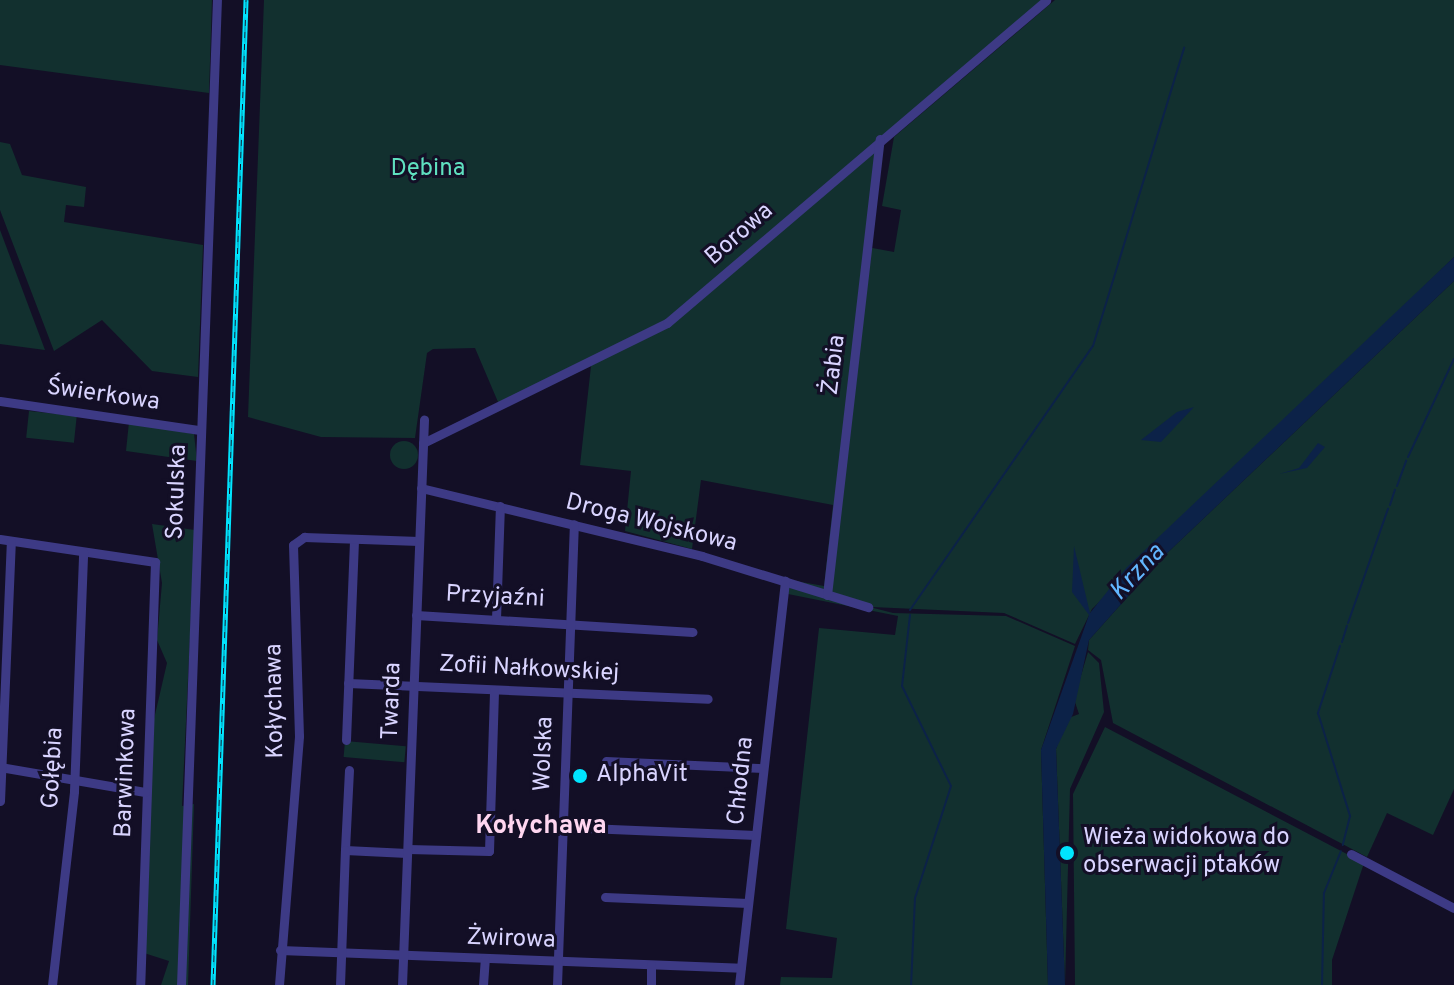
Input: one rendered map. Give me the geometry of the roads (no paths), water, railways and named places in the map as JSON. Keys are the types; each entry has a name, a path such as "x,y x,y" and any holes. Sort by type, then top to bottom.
{"street":[{"name":"Sokulska","path":"181,985 217,0"},
{"name":"Borowa","path":"423,443 667,323 1046,0"},
{"name":"Żabia","path":"827,595 880,139"},
{"name":"Świerkowa","path":"0,401 200,430"},
{"name":"Twarda","path":"402,985 424,419"},
{"name":"Droga Wojskowa","path":"421,488 574,524 785,581 868,607"},
{"path":"496,619 500,506"},
{"name":"Wolska","path":"557,985 574,524"},
{"name":"Kołychawa","path":"279,985 299,736 292,547 302,537 419,541"},
{"path":"0,539 83,552"},
{"path":"346,740 354,539"},
{"path":"0,801 11,541"},
{"name":"Barwinkowa","path":"83,552 155,562 140,985"},
{"name":"Gołębia","path":"52,985 74,781 83,552"},
{"name":"Chłodna","path":"739,985 785,581"},
{"name":"Przyjaźni","path":"416,615 571,622 692,632"},
{"name":"Zofii Nałkowskiej","path":"348,683 708,699"},
{"path":"345,850 489,851 494,690"},
{"path":"606,761 763,768"},
{"path":"2,768 145,792"},
{"path":"340,985 349,770"},
{"path":"563,827 756,835"},
{"path":"1351,854 1454,908"},
{"path":"605,897 748,903"},
{"name":"Żwirowa","path":"280,950 741,968"},
{"path":"483,985 485,959"},
{"path":"651,965 651,985"}],"water":[{"name":"Krzna","path":"1454,257 1454,281 1164,556 1089,640 1073,714 1056,749 1065,985 1048,985 1041,750 1089,615 1072,592 1074,546 1090,613 1127,567"},
{"path":"1194,407 1161,442 1141,440 1177,412"},
{"path":"1318,443 1325,447 1307,468 1279,474 1299,468"}],"waterway":[{"path":"910,610 1093,346 1184,48"},
{"path":"1408,457 1454,359"},
{"path":"1397,486 1406,461"},
{"path":"1390,505 1395,490"},
{"path":"1348,623 1388,509"},
{"path":"910,615 902,686 951,786 915,898 911,985"},
{"path":"1342,642 1347,626"},
{"path":"1340,646 1318,713 1350,816 1343,845"},
{"path":"1322,985 1324,893 1341,851"}],"railway":[{"path":"213,985 246,0"}],"place":[{"name":"AlphaVit","path":"580,776"},
{"name":"Wieża widokowa do obserwacji ptaków","path":"1067,853"}],"district":[{"name":"Kołychawa","path":"541,827"}],"park label":[{"name":"Dębina","path":"428,170"}]}
